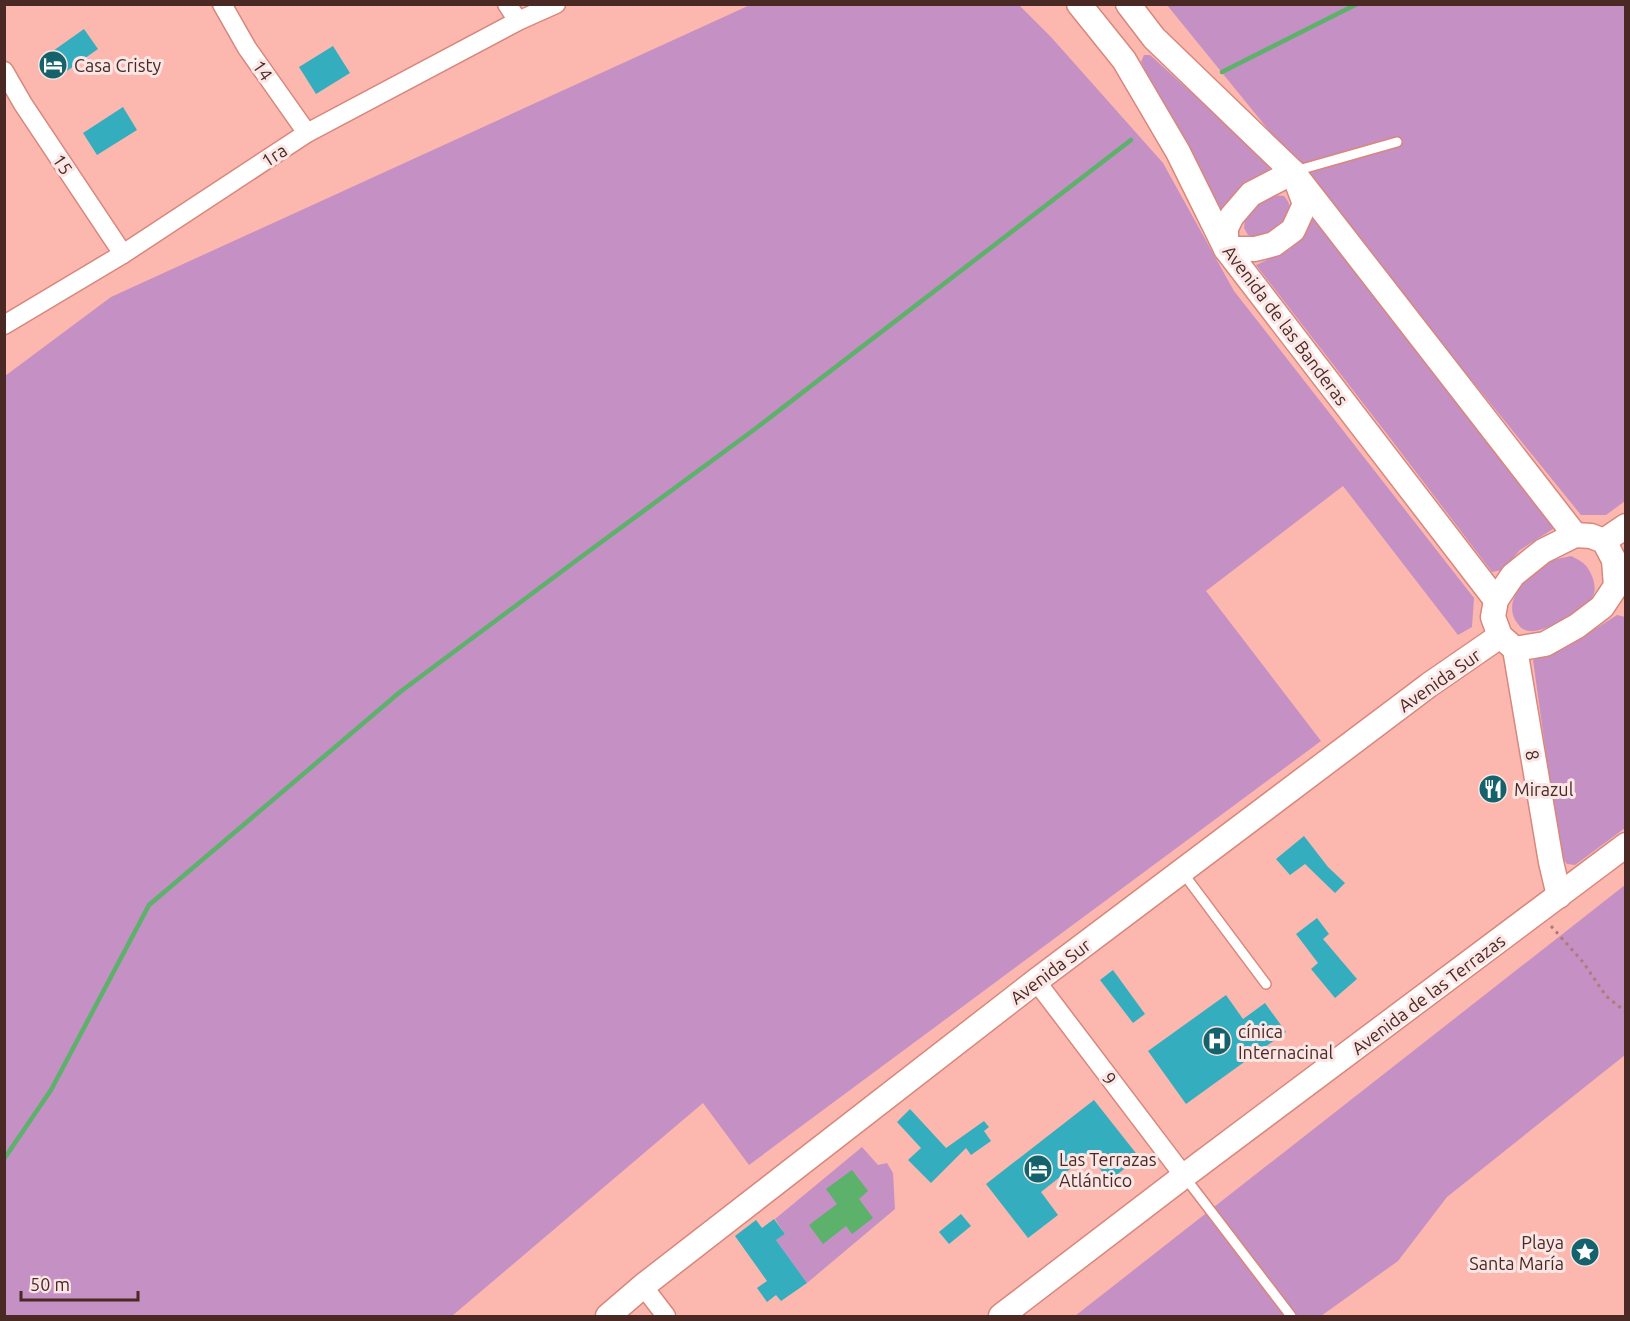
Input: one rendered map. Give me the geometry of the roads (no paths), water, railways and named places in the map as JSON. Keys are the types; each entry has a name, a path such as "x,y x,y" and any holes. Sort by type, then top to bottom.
{"street":[{"name":"14","path":"222,4 247,48 307,133"},
{"path":"507,4 518,21"},
{"name":"1ra","path":"4,325 123,254 307,133 518,21 556,4"},
{"name":"Avenida de las Banderas","path":"1079,4 1124,60 1178,152 1226,249 1496,600"},
{"path":"1128,4 1154,38 1293,171 1575,535"},
{"name":"15","path":"4,71 23,104 123,254"},
{"path":"1293,171 1305,204 1293,230 1274,244 1255,249 1226,249 1226,228 1232,216 1251,194 1293,171"},
{"path":"1508,643 1493,617 1496,600 1513,575 1543,551 1575,535 1591,536 1615,551 1626,526"},
{"name":"Avenida Sur","path":"608,1317 643,1286 1036,981 1429,685 1508,643 1545,644 1577,626 1602,607 1621,592 1615,551"},
{"name":"8","path":"1508,643 1559,896"},
{"name":"Avenida de las Terrazas","path":"1000,1317 1184,1176 1626,845"},
{"name":"9","path":"1036,981 1184,1176"},
{"path":"643,1286 666,1317"}],"lane":[{"path":"1293,171 1397,142"},
{"path":"1182,871 1266,984"},
{"path":"1184,1176 1291,1317"}],"waterway":[{"path":"1222,72 1357,4"},
{"path":"4,1159 51,1090 149,905 400,692 755,429 1131,140"}],"place":[{"name":"Casa Cristy","path":"53,65"},
{"name":"Mirazul","path":"1493,789"},
{"name":"cínica Internacinal","path":"1217,1041"},
{"name":"Las Terrazas Atlántico","path":"1038,1169"},
{"name":"Playa Santa María","path":"1585,1252"}]}
